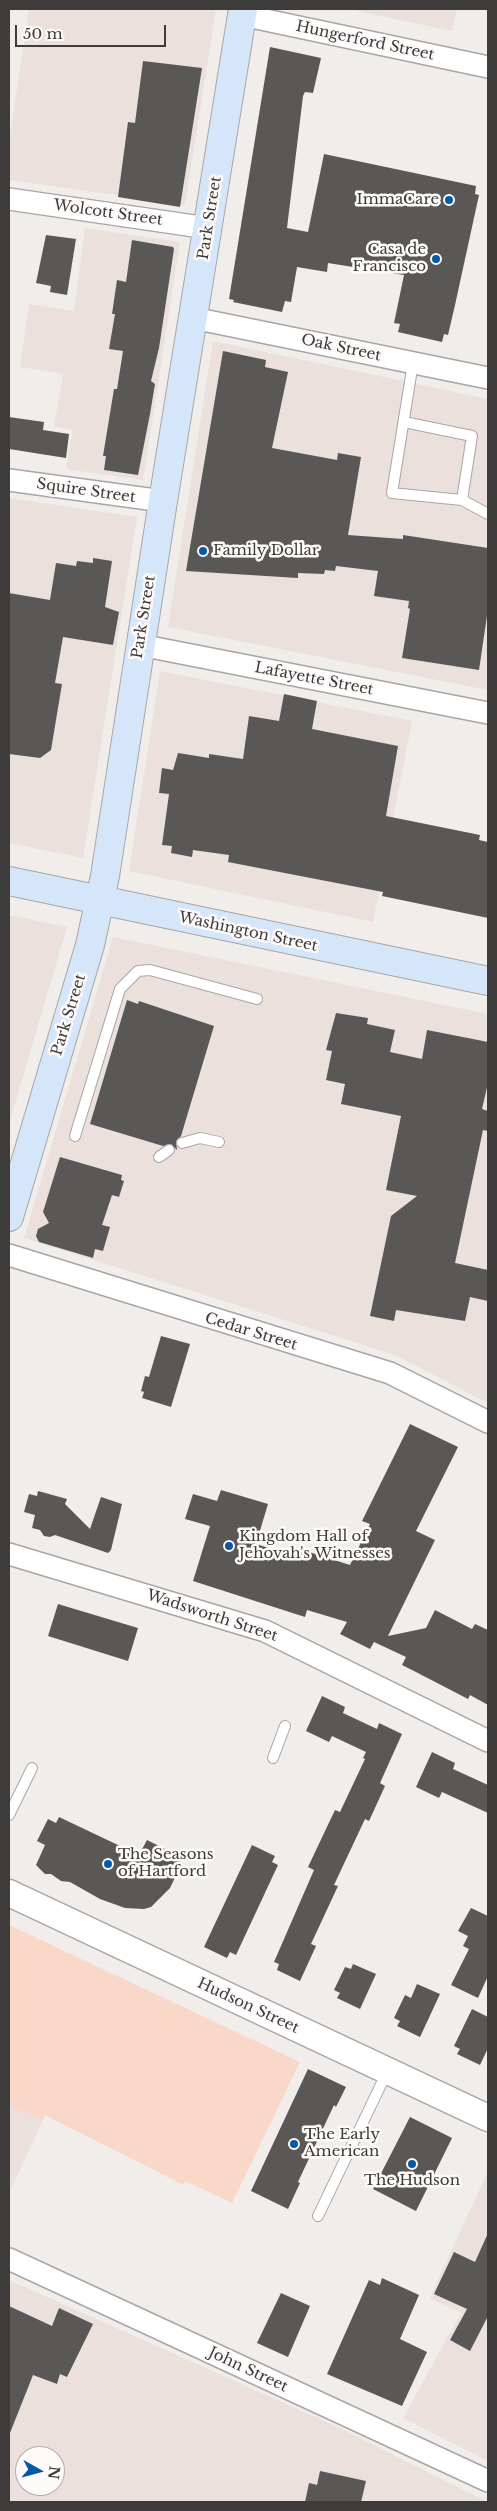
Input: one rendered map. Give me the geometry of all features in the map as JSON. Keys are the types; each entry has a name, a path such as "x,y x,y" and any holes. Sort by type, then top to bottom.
{"main road":[{"name":"Park Street","path":"9,1217 85,964 100,900 112,838 140,645 243,12"},
{"name":"Washington Street","path":"9,880 488,981"}],"street":[{"name":"Hungerford Street","path":"243,12 488,67"},
{"name":"Wolcott Street","path":"9,199 208,228"},
{"name":"Oak Street","path":"193,318 488,378"},
{"name":"Squire Street","path":"9,480 163,500"},
{"name":"Lafayette Street","path":"140,645 488,713"},
{"name":"Cedar Street","path":"9,1255 390,1373 488,1422"},
{"name":"Wadsworth Street","path":"9,1554 265,1630 488,1741"},
{"name":"Hudson Street","path":"9,1893 488,2118"},
{"name":"John Street","path":"9,2259 488,2481"}],"lane":[{"path":"413,363 392,494 462,500 488,514"},
{"path":"404,422 472,436 462,500"},
{"path":"75,1136 120,989 138,971 150,970 257,999"},
{"path":"182,1143 200,1138 219,1142"},
{"path":"159,1157 169,1150"},
{"path":"274,1758 285,1726"},
{"path":"9,1815 32,1768"},
{"path":"318,2216 387,2071"}],"shaded area":[{"path":"29,9 216,9 185,205 9,180 9,141"},
{"path":"347,9 457,9 452,31"},
{"path":"85,228 180,242 143,480 66,469 73,430 54,426 63,374 20,367 29,304 74,311"},
{"path":"213,341 488,399 488,690 168,627"},
{"path":"9,498 137,517 83,858 9,843"},
{"path":"160,671 412,721 373,922 129,871"},
{"path":"9,915 67,927 9,1124"},
{"path":"113,937 488,1014 488,1403 395,1355 24,1238"},
{"path":"9,1925 300,2062 232,2203 185,2181 183,2185 45,2115 43,2120 9,2106"},
{"path":"9,2106 43,2120 9,2193"},
{"path":"488,2171 488,2461 403,2418 461,2313 430,2298"},
{"path":"9,2280 340,2428 488,2502 9,2502"}],"building":[{"path":"270,47 321,58 313,93 305,92 303,96 287,228 308,232 324,154 476,186 475,194 479,195 448,335 444,334 442,342 398,332 400,324 394,323 404,275 328,263 327,272 297,267 291,302 285,301 282,312 233,302 234,300 229,299"},
{"path":"143,61 202,68 180,207 118,197 128,122 135,123"},
{"path":"46,235 76,239 67,295 50,292 51,286 36,283"},
{"path":"132,240 173,247 174,249 159,348 151,381 155,384 138,475 104,470 106,456 103,456 114,389 117,389 123,351 109,349 115,314 112,314 117,280 126,282"},
{"path":"223,351 266,360 265,367 288,372 272,448 337,460 338,453 361,457 348,535 403,539 403,535 488,548 488,609 479,670 402,658 410,609 408,608 409,601 374,596 378,571 336,566 335,571 325,570 324,574 298,573 298,578 186,571"},
{"path":"9,417 44,422 43,430 69,434 66,458 9,449"},
{"path":"93,558 112,561 105,607 119,612 113,645 63,637 55,683 62,684 51,750 40,758 9,754 9,593 50,600 56,563 76,566 77,561 93,563"},
{"path":"284,694 317,701 312,729 398,746 386,816 480,835 479,840 488,842 488,918 382,896 383,892 228,862 229,855 193,850 192,857 171,853 172,846 162,845 169,794 159,793 162,768 173,770 178,753 209,758 209,754 243,759 249,716 279,721"},
{"path":"127,1000 138,1004 139,1001 214,1026 181,1136 176,1141 177,1150 171,1144 163,1146 90,1124"},
{"path":"336,1013 368,1018 367,1024 395,1030 390,1052 422,1059 427,1030 488,1042 488,1083 482,1109 488,1111 488,1131 483,1130 455,1263 488,1270 488,1301 470,1297 465,1321 396,1310 394,1321 370,1316 391,1216 417,1196 386,1190 401,1116 341,1104 345,1084 326,1080 332,1051 326,1050"},
{"path":"60,1157 122,1175 121,1180 124,1181 119,1197 112,1195 102,1225 110,1227 103,1251 95,1249 93,1258 39,1242 36,1236 38,1229 49,1223 43,1212"},
{"path":"161,1336 190,1344 171,1407 142,1398 144,1392 141,1391 145,1376 149,1377"},
{"path":"410,1424 458,1447 416,1531 435,1540 388,1636 426,1628 435,1610 472,1629 475,1624 488,1630 488,1705 470,1695 468,1699 402,1665 406,1657 374,1642 370,1649 340,1634 347,1622 307,1610 305,1617 193,1581 210,1526 185,1519 193,1494 217,1501 221,1490 268,1504 256,1544 287,1554 290,1546 350,1565 370,1524 362,1521"},
{"path":"38,1491 67,1499 65,1504 90,1529 101,1497 122,1504 111,1550 108,1553 55,1535 50,1537 44,1536 40,1530 32,1528 35,1515 24,1512 29,1494 37,1496"},
{"path":"58,1604 138,1628 128,1661 48,1636"},
{"path":"322,1696 345,1707 343,1713 377,1729 379,1723 402,1734 380,1783 385,1786 369,1821 365,1819 334,1885 338,1886 311,1944 316,1946 300,1981 277,1970 279,1964 274,1962 314,1870 308,1867 335,1810 340,1812 365,1759 363,1758 366,1752 332,1736 329,1742 306,1731"},
{"path":"432,1752 455,1763 453,1769 488,1785 488,1813 442,1792 439,1798 416,1787"},
{"name":"The Seasons of Hartford","path":"59,1817 139,1855 147,1840 181,1857 180,1867 170,1888 151,1907 144,1909 125,1908 100,1899 70,1882 61,1881 51,1874 45,1874 36,1865 45,1845 37,1841 48,1819 56,1823"},
{"path":"252,1845 275,1856 272,1862 278,1865 236,1955 230,1952 227,1958 204,1947"},
{"path":"471,1908 488,1916 488,1976 478,1998 451,1985 469,1949 463,1946 468,1936 458,1931"},
{"path":"353,1964 376,1974 360,2009 337,1998 340,1993 334,1990 345,1967 351,1969"},
{"path":"417,1984 440,1994 420,2037 397,2026 400,2021 394,2018 405,1995 411,1998"},
{"path":"472,2009 488,2017 488,2048 480,2065 457,2054 460,2049 454,2046"},
{"name":"The Early American","path":"308,2069 346,2087 336,2107 334,2105 298,2182 300,2183 288,2209 251,2191"},
{"name":"The Hudson","path":"410,2117 452,2138 416,2211 373,2189"},
{"path":"488,2233 488,2316 470,2351 450,2340 467,2309 434,2294 454,2252 475,2262"},
{"path":"382,2278 419,2295 400,2339 427,2352 402,2406 327,2374 369,2280 380,2285"},
{"path":"281,2293 310,2306 288,2357 257,2343"},
{"path":"9,2306 52,2326 59,2308 93,2324 67,2377 60,2374 57,2384 33,2375 10,2433"},
{"path":"320,2471 366,2481 361,2502 305,2502 309,2483 317,2485"}],"place":[{"name":"ImmaCare","path":"449,200"},
{"name":"Casa de Francisco","path":"436,259"},
{"name":"Family Dollar","path":"203,551"},
{"name":"Kingdom Hall of Jehovah's Witnesses","path":"229,1546"},
{"name":"The Seasons of Hartford","path":"108,1864"},
{"name":"The Early American","path":"294,2144"},
{"name":"The Hudson","path":"412,2164"}]}
